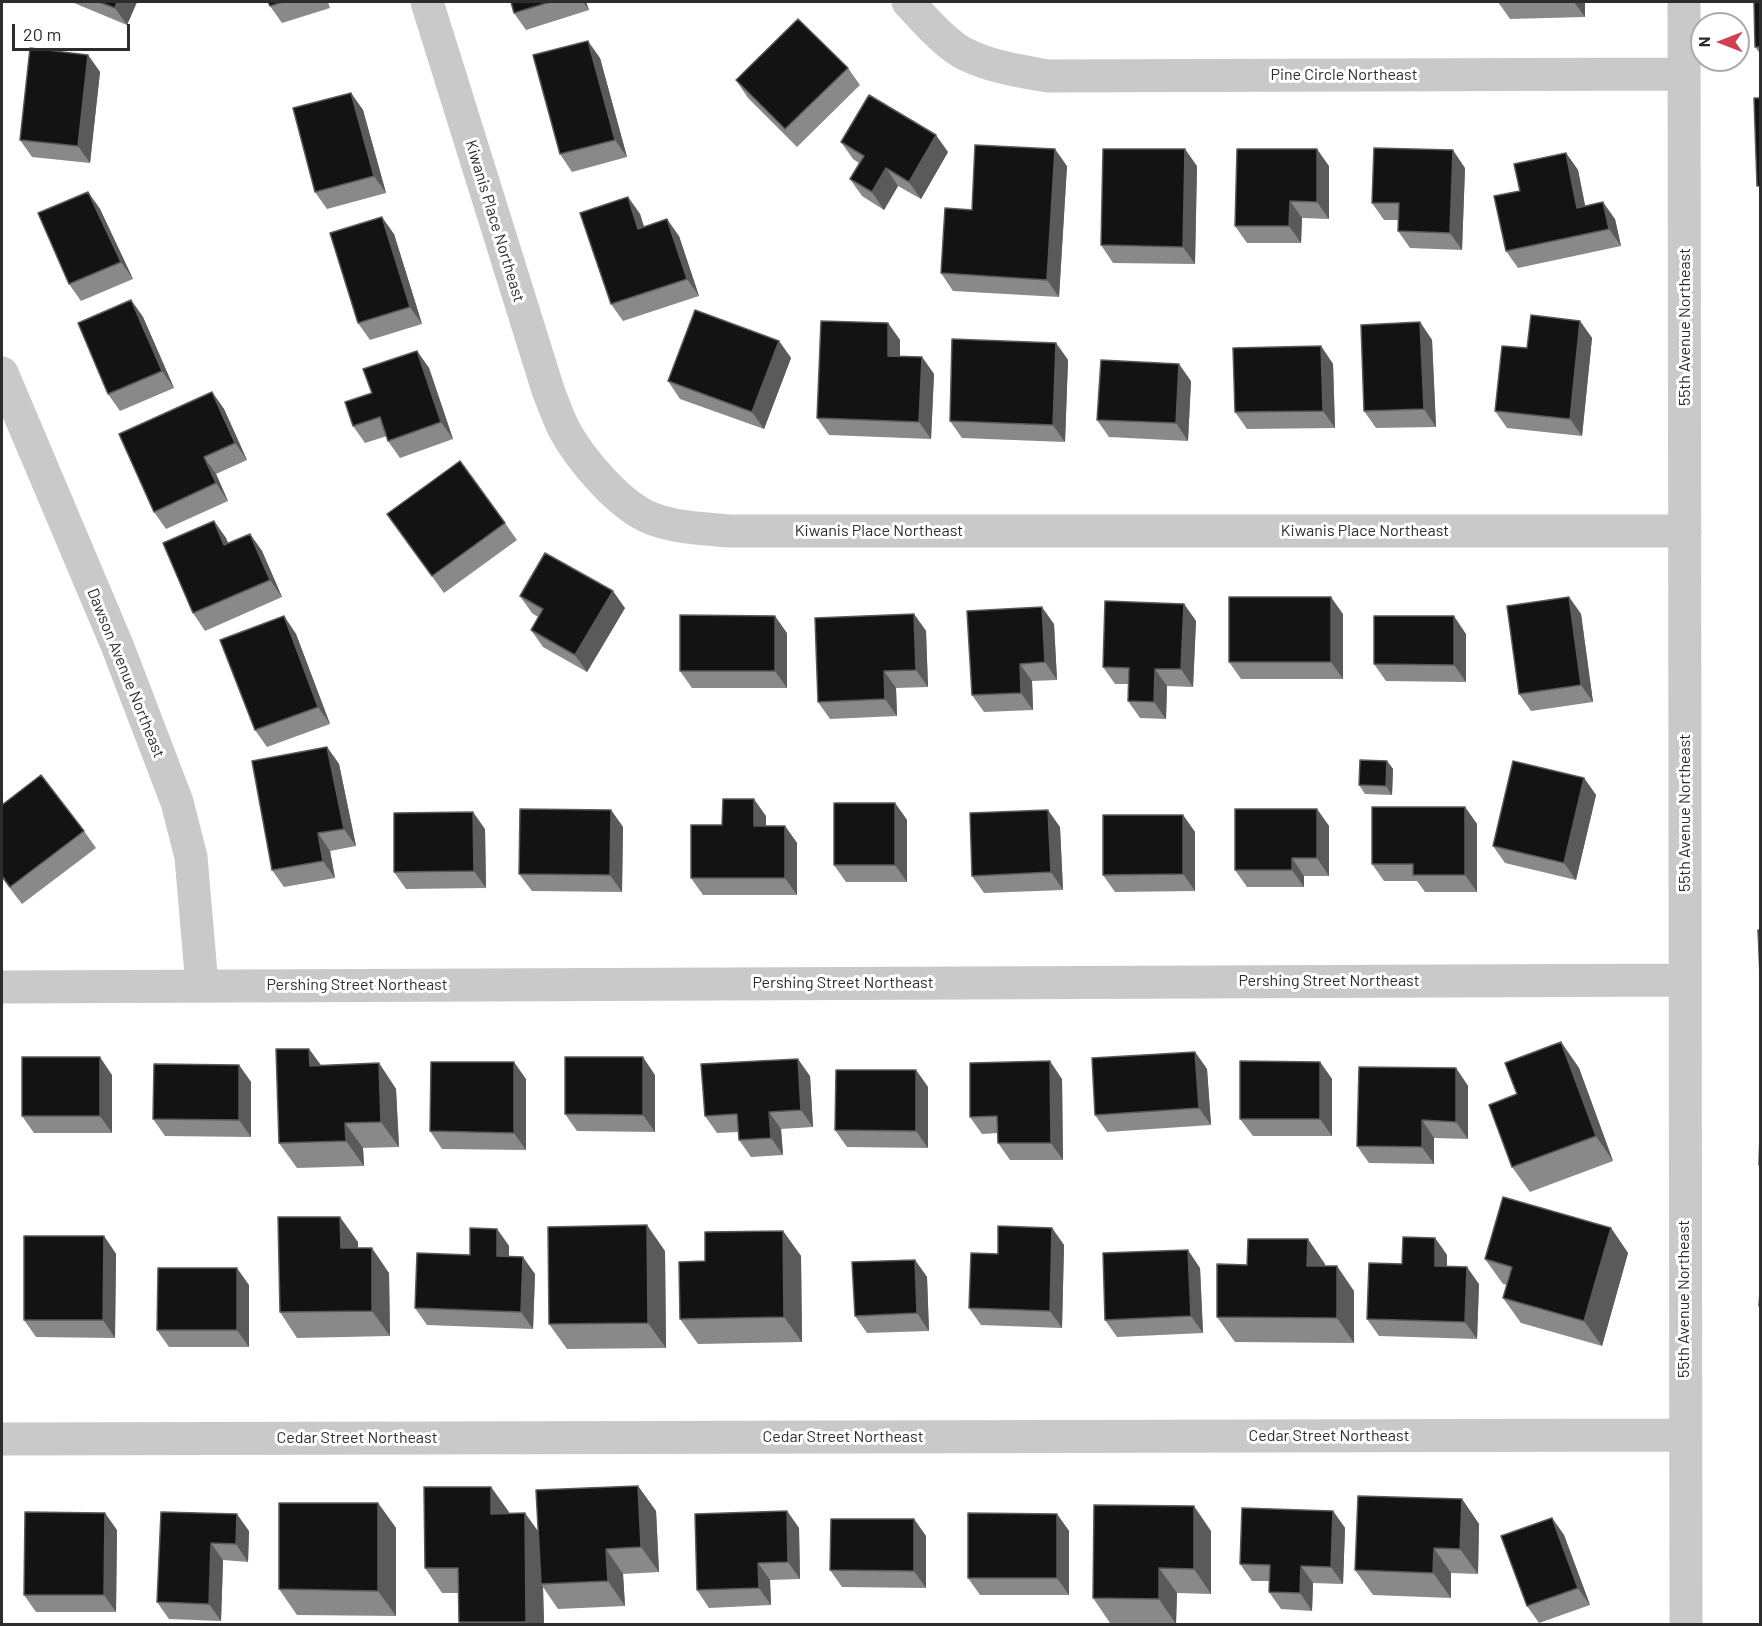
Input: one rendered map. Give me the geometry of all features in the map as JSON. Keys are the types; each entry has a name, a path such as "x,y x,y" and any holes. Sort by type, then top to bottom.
{"street":[{"name":"Kiwanis Place Northeast","path":"427,2 548,390 564,428 581,456 623,502 652,519 687,527 730,531 1685,531"},
{"name":"Pine Circle Northeast","path":"909,2 930,26 965,54 1005,68 1048,76 1684,74"},
{"name":"55th Avenue Northeast","path":"1684,2 1686,1624"},
{"name":"Dawson Avenue Northeast","path":"2,373 117,645 177,802 191,857 202,986"},
{"name":"Pershing Street Northeast","path":"2,987 1685,980"},
{"name":"Cedar Street Northeast","path":"2,1439 1684,1435"}],"building":[{"path":"99,2 117,2 115,8"},
{"path":"268,2 283,2 270,6"},
{"path":"511,2 550,2 514,13"},
{"path":"1754,2 1761,2 1761,47 1755,47"},
{"path":"798,19 848,68 785,129 736,80"},
{"path":"588,41 615,140 560,154 533,55"},
{"path":"30,48 88,55 78,146 20,140"},
{"path":"351,93 374,176 315,192 293,108"},
{"path":"869,95 936,135 909,182 886,168 872,192 850,179 864,156 841,142"},
{"path":"1754,98 1761,98 1761,186 1757,186"},
{"path":"975,145 1055,149 1047,280 941,273 945,208 972,210"},
{"path":"1374,148 1453,150 1450,233 1398,231 1399,203 1372,203"},
{"path":"1103,149 1185,149 1183,247 1101,245"},
{"path":"1237,149 1317,149 1317,202 1290,201 1289,226 1235,226"},
{"path":"1566,153 1577,208 1603,202 1609,229 1506,251 1494,196 1520,191 1514,164"},
{"path":"88,192 121,262 69,284 38,213"},
{"path":"628,197 638,229 667,219 687,279 611,304 580,213"},
{"path":"382,217 410,307 358,323 330,233"},
{"path":"131,300 162,371 108,394 78,323"},
{"path":"695,310 779,341 752,412 668,381"},
{"path":"1531,315 1580,321 1570,419 1495,411 1502,346 1527,348"},
{"path":"821,321 888,323 888,356 922,357 919,422 817,418"},
{"path":"1420,322 1424,409 1364,411 1361,325"},
{"path":"952,339 1056,343 1053,425 950,421"},
{"path":"1321,346 1323,411 1235,412 1233,348"},
{"path":"417,351 441,422 388,441 380,417 353,426 345,402 372,393 363,369"},
{"path":"1101,360 1179,364 1176,423 1097,420"},
{"path":"212,392 235,443 204,457 216,483 154,512 119,434"},
{"path":"460,461 505,523 432,576 387,514"},
{"path":"214,521 224,545 250,534 270,580 193,613 163,543"},
{"path":"545,553 613,591 575,655 531,630 543,609 520,596"},
{"path":"1229,597 1331,597 1331,662 1229,662"},
{"path":"1569,597 1581,685 1519,694 1507,606"},
{"path":"1105,601 1184,604 1181,669 1155,669 1154,702 1128,701 1129,668 1103,667"},
{"path":"1042,607 1045,662 1020,664 1021,693 972,695 967,611"},
{"path":"914,614 916,670 884,671 885,699 818,702 815,618"},
{"path":"680,615 775,616 775,671 680,671"},
{"path":"284,616 318,707 255,730 220,640"},
{"path":"1374,616 1454,616 1454,665 1374,664"},
{"path":"327,747 344,829 318,833 323,861 272,870 252,761"},
{"path":"1360,760 1387,761 1386,786 1359,785"},
{"path":"1513,761 1584,778 1564,863 1493,846"},
{"path":"41,775 84,831 10,887 2,876 2,805"},
{"path":"723,799 754,799 754,826 785,826 785,878 691,878 691,825 722,825"},
{"path":"834,803 895,803 895,865 834,865"},
{"path":"1372,807 1465,807 1465,875 1413,875 1413,864 1372,864"},
{"path":"520,809 611,810 610,875 519,874"},
{"path":"1235,809 1317,809 1317,858 1292,858 1292,870 1235,870"},
{"path":"1048,810 1051,872 972,876 970,813"},
{"path":"473,812 474,871 394,872 394,813"},
{"path":"1103,815 1183,815 1183,874 1103,875"},
{"path":"1758,930 1761,930 1761,999"},
{"path":"1561,1042 1596,1136 1512,1167 1489,1105 1517,1094 1505,1063"},
{"path":"276,1049 309,1049 310,1066 379,1063 381,1122 345,1123 346,1141 279,1143"},
{"path":"1195,1052 1199,1108 1095,1115 1092,1058"},
{"path":"22,1057 100,1057 100,1116 22,1116"},
{"path":"565,1057 643,1057 643,1115 565,1114"},
{"path":"798,1059 801,1110 769,1112 771,1138 739,1140 737,1114 705,1116 701,1064"},
{"path":"1050,1061 1051,1143 998,1143 997,1116 970,1117 970,1063"},
{"path":"1240,1061 1320,1062 1320,1119 1240,1119"},
{"path":"431,1062 514,1062 514,1133 430,1131"},
{"path":"154,1064 239,1065 239,1120 153,1119"},
{"path":"1359,1067 1456,1068 1456,1122 1422,1120 1422,1147 1357,1146"},
{"path":"836,1070 916,1070 916,1131 835,1130"},
{"path":"1761,1105 1761,1165 1759,1165"},
{"path":"1503,1197 1611,1228 1584,1321 1503,1298 1512,1267 1485,1259"},
{"path":"278,1217 340,1217 341,1248 372,1248 372,1311 280,1312"},
{"path":"647,1225 648,1323 549,1324 548,1227"},
{"path":"998,1226 1052,1228 1050,1311 969,1308 971,1253 998,1254"},
{"path":"470,1228 497,1229 497,1256 523,1257 521,1312 415,1308 417,1253 470,1255"},
{"path":"783,1231 784,1317 680,1319 679,1262 705,1261 705,1232"},
{"path":"24,1236 104,1236 103,1320 24,1320"},
{"path":"1403,1237 1435,1238 1435,1266 1467,1267 1465,1322 1367,1319 1369,1263 1402,1264"},
{"path":"1248,1239 1308,1239 1307,1266 1337,1266 1337,1318 1217,1317 1217,1264 1247,1265"},
{"path":"1188,1250 1191,1316 1105,1320 1103,1253"},
{"path":"915,1260 917,1313 855,1316 852,1262"},
{"path":"158,1268 237,1268 237,1330 157,1330"},
{"path":"1761,1278 1761,1306 1759,1306"},
{"path":"638,1486 641,1547 606,1549 608,1581 541,1584 536,1490"},
{"path":"424,1487 491,1487 491,1514 525,1513 526,1622 459,1622 458,1568 425,1568"},
{"path":"1358,1496 1462,1499 1460,1549 1434,1548 1433,1573 1355,1570"},
{"path":"279,1503 378,1503 378,1591 279,1589"},
{"path":"1094,1505 1194,1506 1194,1569 1159,1568 1159,1599 1093,1598"},
{"path":"1242,1508 1333,1511 1331,1567 1301,1566 1300,1593 1269,1592 1270,1565 1240,1564"},
{"path":"787,1511 788,1562 758,1563 759,1588 697,1590 695,1514"},
{"path":"25,1512 105,1513 104,1595 24,1595"},
{"path":"161,1512 237,1514 236,1544 211,1543 209,1604 157,1602"},
{"path":"968,1513 1057,1514 1057,1578 968,1578"},
{"path":"1552,1518 1578,1588 1527,1606 1501,1536"},
{"path":"831,1519 914,1519 914,1571 830,1570"}]}
